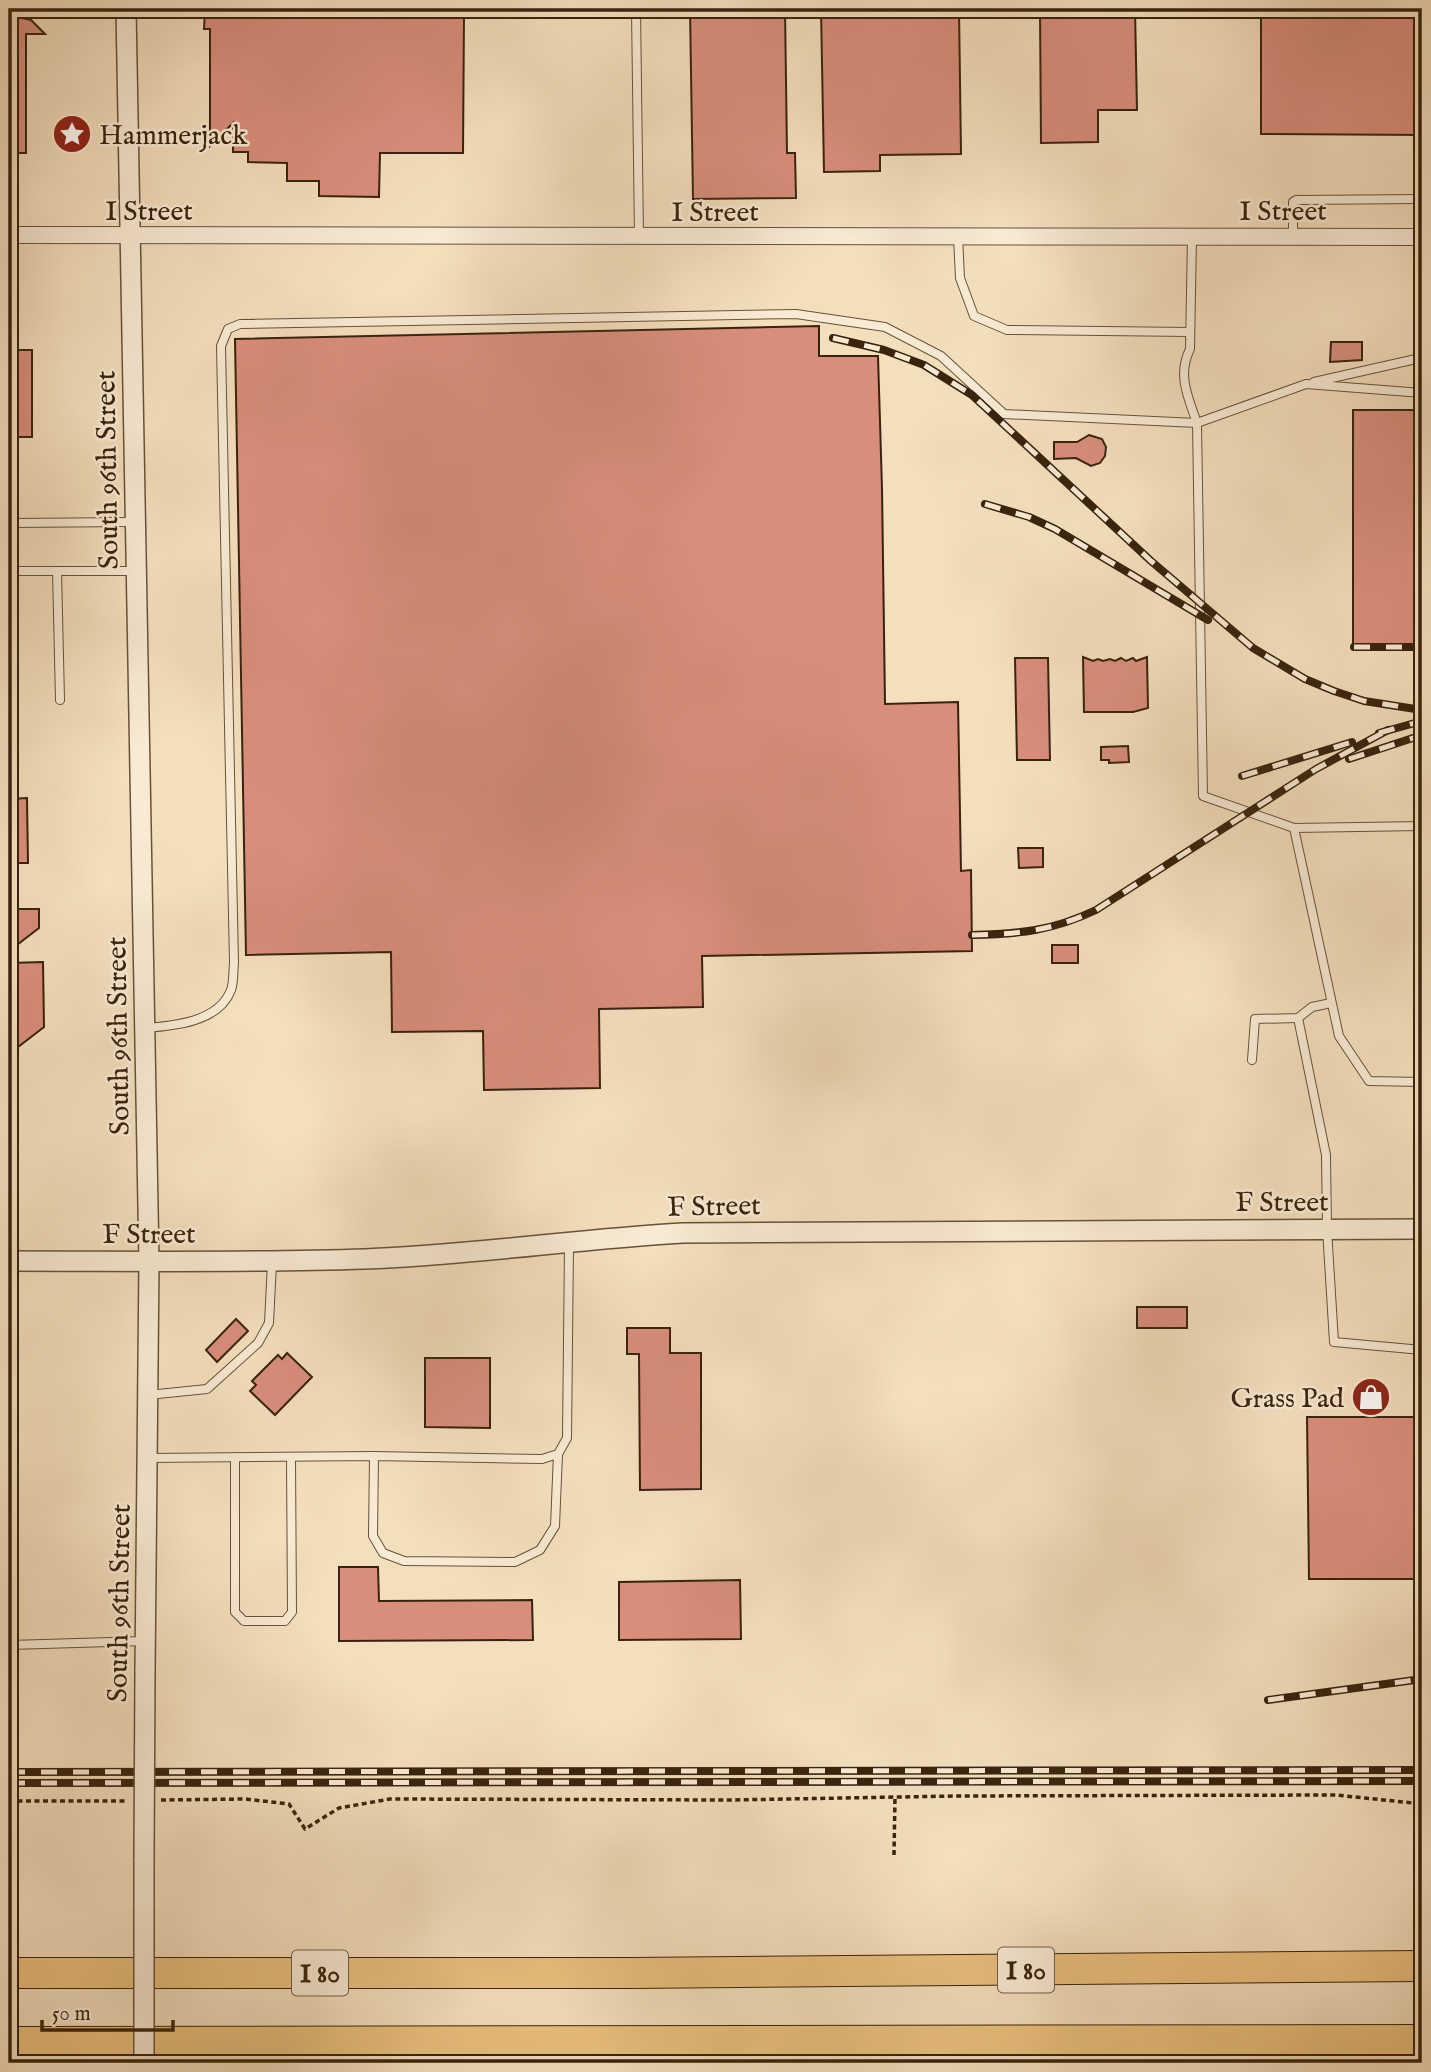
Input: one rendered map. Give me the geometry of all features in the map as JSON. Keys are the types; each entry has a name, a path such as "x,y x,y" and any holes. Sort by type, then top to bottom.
{"highway":[{"name":"I 80","path":"9,1973 631,1973 1422,1966"},
{"path":"9,2042 1422,2040"}],"street":[{"name":"South 96th Street","path":"126,9 149,1261 144,2063"},
{"name":"I Street","path":"9,235 1422,237"},
{"name":"F Street","path":"9,1261 364,1259 683,1233 1422,1229"}],"lane":[{"path":"636,9 639,237"},
{"path":"1293,236 1293,202 1296,200 1422,199"},
{"path":"1192,236 1190,349 1184,362 1183,382 1197,423 1203,796 1294,828 1422,826"},
{"path":"958,237 960,278 974,316 1007,330 1190,332"},
{"path":"145,1028 178,1026 196,1020 215,1010 231,990 234,962 221,346 228,330 240,324 796,314 885,327 941,356 1003,414 1197,423 1306,383 1416,359 1422,353"},
{"path":"1306,383 1422,393"},
{"path":"9,523 135,522"},
{"path":"9,571 136,571"},
{"path":"57,571 60,700"},
{"path":"1294,828 1339,1036 1369,1081 1422,1082"},
{"path":"1252,1059 1255,1019 1298,1018 1312,1007 1331,1003"},
{"path":"1298,1018 1326,1155 1327,1229 1334,1342 1422,1350"},
{"path":"374,1456 373,1536 383,1553 404,1561 516,1562 540,1550 555,1527 558,1454 566,1438 569,1241"},
{"path":"148,1395 207,1389 258,1343 269,1324 272,1260"},
{"path":"148,1458 374,1456 542,1459 558,1454"},
{"path":"235,1457 235,1612 244,1621 285,1621 292,1612 291,1457"},
{"path":"9,1645 145,1641"}],"path":[{"path":"305,1829 339,1808 390,1799 731,1800 1336,1795 1422,1804"},
{"path":"894,1855 895,1797"}],"building":[{"path":"690,9 785,9 787,153 795,153 796,198 693,199"},
{"path":"821,9 959,9 961,154 880,155 880,171 824,172"},
{"path":"1040,9 1135,9 1137,110 1098,110 1098,142 1041,143"},
{"path":"1261,9 1422,9 1422,135 1261,134"},
{"path":"205,11 231,11 231,16 260,16 260,13 464,14 463,153 380,153 379,197 319,196 319,181 287,181 287,163 248,162 248,152 233,152 233,123 210,146 210,29 204,29"},
{"path":"9,15 31,20 45,34 26,34 26,153 9,153"},
{"path":"819,326 819,356 878,356 885,704 958,702 961,871 971,870 972,951 702,956 703,1007 599,1009 600,1088 484,1090 483,1031 392,1032 391,952 246,955 235,339"},
{"path":"1331,342 1362,342 1362,360 1330,362"},
{"path":"9,350 32,350 32,437 9,437"},
{"path":"1353,410 1422,410 1422,644 1353,644"},
{"path":"1089,435 1102,439 1106,447 1105,456 1100,463 1091,466 1076,458 1054,459 1054,442 1077,442"},
{"path":"1083,657 1093,661 1115,661 1121,658 1126,661 1133,658 1136,661 1147,657 1148,708 1133,712 1084,712"},
{"path":"1015,658 1048,658 1050,760 1017,760"},
{"path":"1128,746 1129,762 1109,763 1109,760 1101,760 1101,747"},
{"path":"27,798 28,863 9,863 9,799"},
{"path":"1018,848 1043,848 1043,867 1019,868"},
{"path":"9,909 39,909 39,928 9,951"},
{"path":"1052,945 1078,945 1078,963 1052,963"},
{"path":"43,962 44,1027 9,1054 9,963"},
{"path":"1137,1307 1187,1307 1187,1328 1137,1328"},
{"path":"236,1319 248,1331 217,1362 206,1350"},
{"path":"627,1328 670,1328 670,1353 701,1353 701,1489 640,1490 639,1354 627,1354"},
{"path":"287,1353 312,1377 275,1415 250,1391 256,1385 252,1381 278,1355 282,1359"},
{"path":"425,1358 490,1358 490,1428 425,1427"},
{"path":"1307,1417 1422,1417 1422,1579 1309,1579"},
{"path":"339,1567 378,1567 379,1601 532,1600 533,1640 339,1641"},
{"path":"740,1580 741,1639 619,1640 619,1582"}],"railway":[{"path":"833,338 884,350 924,365 972,395 1151,561 1253,648 1305,679 1334,691 1364,701 1422,710"},
{"path":"985,504 1029,517 1055,529 1208,620"},
{"path":"1354,647 1422,647"},
{"path":"1379,733 1422,721"},
{"path":"972,935 1005,934 1050,927 1096,910 1316,769 1388,730"},
{"path":"1349,759 1422,735"},
{"path":"1242,776 1352,742"},
{"path":"1268,1700 1422,1679"},
{"path":"9,1772 1422,1770"},
{"path":"9,1783 1422,1781"}],"place":[{"name":"Hammerjack","path":"72,134"},
{"name":"Grass Pad","path":"1371,1397"}]}
